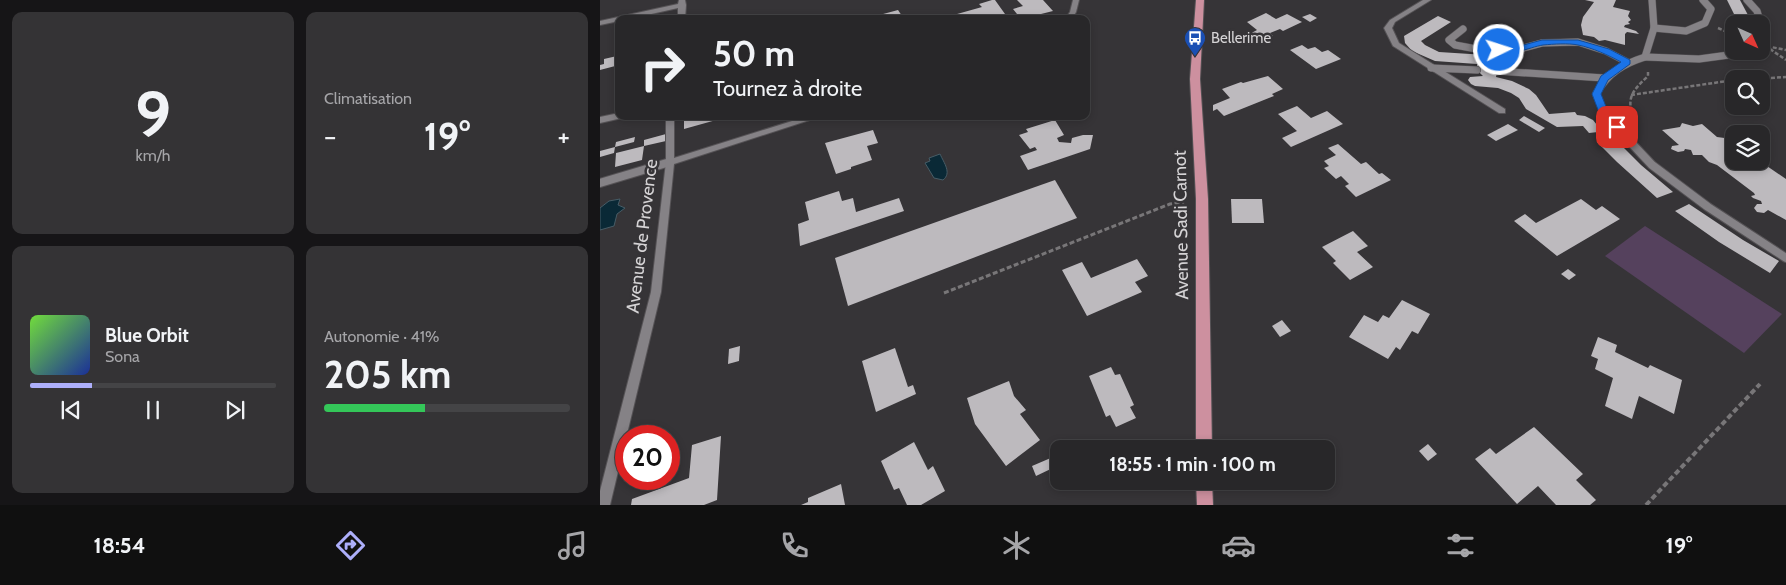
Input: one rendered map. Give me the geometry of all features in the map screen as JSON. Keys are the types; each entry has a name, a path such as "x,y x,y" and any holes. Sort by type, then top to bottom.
{"main road":[{"name":"Avenue Sadi Carnot","path":"1200,0 1195,79 1202,200 1204,440"},
{"path":"1204,490 1204,505"}],"street":[{"path":"1071,15 1076,0"},
{"path":"1428,0 1392,21 1388,28 1396,44 1431,68 1502,111"},
{"path":"629,15 682,2 681,15"},
{"path":"600,22 615,18"},
{"path":"600,120 615,117"},
{"name":"Avenue de Provence","path":"603,505 656,292 670,162 670,120"},
{"path":"670,162 805,120"}],"lane":[{"path":"1645,57 1654,28 1652,0"},
{"path":"1654,28 1686,31 1705,23 1711,9 1703,0"},
{"path":"1747,0 1758,15"},
{"path":"1463,29 1448,40 1455,45 1482,50 1516,50 1542,43 1578,42 1606,51 1627,62"},
{"path":"1725,55 1699,59 1645,57 1627,62 1604,78 1596,94 1605,115 1652,165 1708,207 1786,258"},
{"path":"1431,68 1477,70"},
{"path":"1497,71 1604,78"},
{"path":"600,183 670,162"}],"path":[{"path":"1770,48 1786,50"},
{"path":"1770,48 1786,60"},
{"path":"1636,125 1629,107 1631,95 1648,76 1645,57"},
{"path":"1770,78 1786,77"},
{"path":"1631,95 1725,81"},
{"path":"944,293 1170,204 1202,200"},
{"path":"1646,505 1760,384"}],"shaded area":[{"path":"1645,226 1782,314 1744,353 1605,256"}],"water":[{"path":"940,154 947,171 946,177 943,180 934,178 925,163 930,161 929,158"},
{"path":"620,199 618,205 625,208 617,214 614,226 600,230 600,208 609,201"}],"building":[{"path":"995,0 1005,14 954,15 982,7 979,4"},
{"path":"1017,0 1043,0 1053,11 1037,15 1018,15 1013,9 1023,6"},
{"path":"1585,0 1616,0 1613,7 1630,11 1628,16 1631,20 1628,22 1630,24 1624,27 1639,34 1627,32 1625,34 1625,45 1605,40 1599,41 1594,37 1583,35 1581,25 1583,17 1594,2"},
{"path":"1727,0 1740,0 1748,15 1734,14"},
{"path":"898,10 901,15 879,15"},
{"path":"1266,13 1276,19 1287,14 1302,22 1283,31 1280,29 1270,33 1273,36 1257,43 1246,36 1257,30 1247,22"},
{"path":"1310,14 1317,18 1310,22 1302,17"},
{"path":"1438,16 1451,22 1421,41 1425,45 1439,52 1486,55 1490,64 1497,71 1496,77 1512,81 1529,89 1536,95 1549,114 1575,112 1577,115 1593,120 1597,125 1601,124 1607,131 1589,133 1583,126 1557,127 1526,109 1519,98 1511,93 1498,88 1471,84 1468,80 1470,77 1483,76 1477,70 1477,64 1435,61 1412,51 1405,43 1404,36"},
{"path":"1302,45 1308,49 1315,47 1322,52 1328,50 1341,59 1316,69 1290,50"},
{"path":"615,56 615,66 600,70 600,65 604,64 604,59"},
{"path":"1268,76 1283,89 1272,94 1274,96 1224,116 1217,109 1213,111 1213,105 1230,98 1222,89 1241,82"},
{"path":"1297,106 1311,118 1327,111 1343,124 1291,147 1282,138 1297,131 1278,114"},
{"path":"1524,116 1545,128 1539,132 1519,120"},
{"path":"684,120 716,120 684,129"},
{"path":"1055,120 1064,135 1057,138 1059,142 1071,143 1072,138 1093,135 1090,149 1028,170 1020,156 1037,150 1035,147 1030,149 1019,135 1028,132 1026,129"},
{"path":"1682,123 1693,126 1702,124 1717,137 1725,138 1725,170 1770,170 1770,168 1786,179 1786,220 1768,210 1764,213 1757,212 1754,208 1757,204 1762,204 1761,201 1751,196 1755,195 1754,193 1717,165 1709,162 1702,155 1693,155 1691,150 1685,149 1678,152 1671,149 1672,146 1679,145 1662,130 1680,127"},
{"path":"1508,124 1518,130 1496,141 1487,135"},
{"path":"873,130 878,143 867,146 872,160 836,174 825,143"},
{"path":"666,134 666,141 644,146 644,140"},
{"path":"635,137 634,142 615,147 616,142"},
{"path":"1615,139 1641,165 1673,192 1657,198 1597,142"},
{"path":"1338,144 1361,164 1366,162 1379,174 1382,173 1391,180 1356,197 1345,186 1349,184 1341,176 1336,179 1324,168 1329,166 1324,161 1336,155 1328,148"},
{"path":"644,146 642,160 615,167 616,153"},
{"path":"615,147 614,153 600,157 600,151"},
{"path":"1055,180 1077,218 848,306 835,258"},
{"path":"839,191 842,201 853,198 856,212 899,198 904,211 800,246 798,224 809,220 805,202"},
{"path":"1231,199 1262,199 1264,223 1232,223"},
{"path":"1581,199 1596,210 1602,206 1620,219 1557,256 1514,221 1525,214 1536,223"},
{"path":"1689,204 1743,240 1779,261 1770,273 1719,242 1675,211"},
{"path":"1353,231 1368,246 1357,252 1373,267 1350,280 1333,263 1336,261 1322,247"},
{"path":"1137,259 1148,276 1135,282 1142,292 1087,316 1062,270 1082,262 1091,278"},
{"path":"1568,269 1576,275 1569,280 1561,274"},
{"path":"1402,300 1430,314 1418,334 1412,331 1400,350 1396,347 1388,359 1349,337 1364,315 1378,322 1383,315 1389,318"},
{"path":"1282,320 1291,331 1280,337 1272,326"},
{"path":"1598,337 1617,345 1615,352 1648,368 1650,365 1682,380 1674,414 1639,396 1632,419 1605,406 1613,378 1595,369 1598,359 1591,356"},
{"path":"740,346 739,361 728,364 729,349"},
{"path":"895,348 908,387 913,385 916,394 876,412 862,361"},
{"path":"1111,367 1115,375 1120,374 1134,405 1130,407 1136,418 1116,427 1110,415 1106,417 1089,376"},
{"path":"1009,381 1014,396 1026,410 1020,414 1040,440 1006,466 975,424 967,398"},
{"path":"1534,427 1583,474 1576,480 1596,500 1590,505 1556,505 1538,486 1517,504 1475,459 1490,448 1496,454"},
{"path":"721,436 717,500 704,505 631,505 632,499 656,490 680,490 680,481 689,478 692,445"},
{"path":"914,442 928,470 933,466 945,491 921,505 907,505 899,488 894,490 881,461"},
{"path":"1428,444 1437,454 1428,461 1419,451"},
{"path":"1050,458 1050,469 1036,476 1032,466"},
{"path":"841,484 845,505 801,505 808,502 808,498"}],"place":[{"name":"Bellerime","path":"1195,57"}],"route":[{"path":"1499,50 1516,50 1542,43 1578,42 1606,51 1627,62 1604,78 1596,94 1605,115 1617,127"}]}
